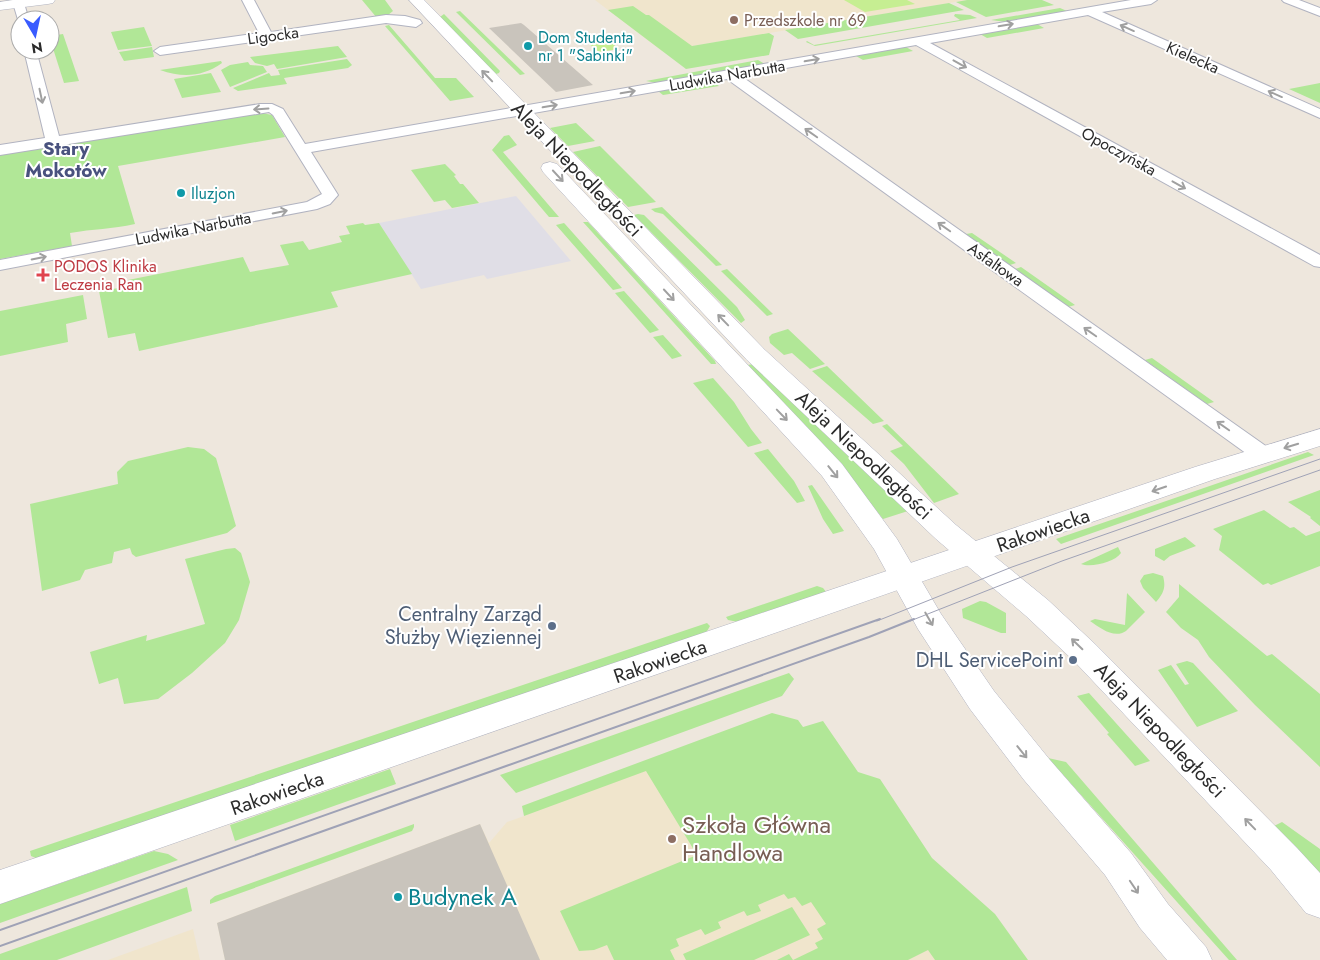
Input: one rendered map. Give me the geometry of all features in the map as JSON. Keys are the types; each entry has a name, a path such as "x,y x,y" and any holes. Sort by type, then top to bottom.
{"main road":[{"path":"0,6 48,0"},
{"name":"Aleja Niepodległości","path":"416,0 511,113 815,450 857,502 905,577 929,621 982,700 1037,770 1118,864 1154,916 1192,960"},
{"path":"399,5 427,36"},
{"name":"Aleja Niepodległości","path":"486,98 511,113 756,355 972,554 1037,608 1085,653 1284,860 1320,901"},
{"name":"Rakowiecka","path":"0,887 1262,454 1320,437"}],"street":[{"path":"248,0 267,36"},
{"name":"Kielecka","path":"1066,0 1320,114"},
{"name":"Ludwika Narbutta","path":"302,149 1151,0"},
{"path":"1288,0 1320,12"},
{"path":"20,4 21,10"},
{"path":"386,19 397,12 399,5"},
{"name":"Ligocka","path":"160,51 386,19 405,20 416,24"},
{"name":"Opoczyńska","path":"918,41 1320,262"},
{"path":"32,60 53,142"},
{"name":"Asfaltowa","path":"729,74 1262,454"},
{"name":"Ludwika Narbutta","path":"0,150 266,108 278,112 329,193 327,199 320,203 0,265"}],"shaded area":[{"name":"Przedszkole nr 69","path":"595,0 967,0 662,51"},
{"path":"516,196 571,261 487,279 484,275 421,289 379,223"},
{"name":"Szkoła Główna Handlowa","path":"767,717 936,960 225,960 217,923 480,824 489,843 507,822 524,816 524,807"},
{"path":"193,929 200,960 108,960"}],"green space":[{"path":"362,0 385,0 393,11 388,15 377,18"},
{"path":"844,0 907,0 915,4 865,12"},
{"path":"967,0 1042,0 1054,5 986,17 956,2"},
{"path":"949,3 964,10 798,39 785,30"},
{"path":"633,6 649,15 692,46 769,33 774,36 769,55 686,69 608,10"},
{"path":"1060,8 1067,11 1006,22 991,20"},
{"path":"460,11 525,74 520,75 456,12"},
{"path":"444,14 500,71 499,73 496,74 440,17"},
{"path":"955,14 970,15 977,18 815,46 806,42 814,45 960,20 954,16"},
{"path":"1037,24 1044,28 987,38 980,34"},
{"path":"389,25 435,78 456,78 474,97 450,101 385,26"},
{"path":"144,27 152,46 118,50 111,32"},
{"path":"60,34 63,34 79,81 64,83 57,60 60,60"},
{"path":"602,35 619,49 599,52 582,38"},
{"path":"338,46 347,57 277,69 274,64 267,66 255,63 250,57"},
{"path":"152,47 154,57 124,61 119,52"},
{"path":"906,47 913,51 863,60 856,56"},
{"path":"347,59 352,65 348,68 284,78 287,84 238,91 233,88 269,73 271,76 280,75 278,70"},
{"path":"758,60 765,64 657,83 646,81"},
{"path":"221,61 222,63 215,68 192,75 168,73 160,70"},
{"path":"248,62 250,65 263,66 267,72 230,87 221,70 230,65"},
{"path":"211,73 221,92 182,98 174,79"},
{"path":"713,82 719,86 663,95 658,91"},
{"path":"1320,83 1320,103 1289,89"},
{"path":"262,113 272,115 285,137 118,166 135,224 70,233 72,246 0,259 0,154"},
{"path":"576,123 595,141 568,146 550,128"},
{"path":"509,135 517,145 503,152 559,217 549,217 492,150 504,136"},
{"path":"600,146 656,202 628,207 573,152"},
{"path":"445,164 456,175 454,176 460,184 463,184 479,203 452,208 445,200 434,202 411,170"},
{"path":"662,207 722,265 716,266 663,214 651,209"},
{"path":"634,215 644,215 737,307 745,320 741,323"},
{"path":"583,222 588,222 716,364 711,364"},
{"path":"363,223 365,225 379,223 412,274 331,292 338,307 139,351 135,333 108,338 99,291 119,288 118,282 243,257 250,272 289,265 280,245 303,241 309,250 342,242 339,236 350,234 346,226"},
{"path":"564,223 622,288 613,290 556,225"},
{"path":"972,233 1016,263 1010,265 966,234"},
{"path":"1021,267 1075,305 1068,307 1015,269"},
{"path":"727,269 773,314 767,316 721,271"},
{"path":"624,291 659,330 650,333 615,293"},
{"path":"83,295 87,319 66,324 68,342 0,356 0,311"},
{"path":"788,329 825,364 810,369 792,353 784,355 770,343 769,337 772,334"},
{"path":"663,335 682,356 672,359 653,337"},
{"path":"1152,358 1214,402 1207,404 1145,360"},
{"path":"754,364 908,511 883,519 841,466 747,365"},
{"path":"827,366 884,421 873,424 812,371"},
{"path":"713,378 734,402 762,443 748,447 693,383"},
{"path":"887,424 959,494 934,503 904,464 890,451 903,446 882,426"},
{"path":"188,447 204,449 216,458 236,526 227,533 136,557 132,554 130,548 114,552 112,563 85,570 80,580 42,591 30,504 118,484 117,472 128,461"},
{"path":"768,449 794,481 805,501 797,503 754,453"},
{"path":"1308,452 1314,455 1061,544 1056,539"},
{"path":"812,485 844,531 833,534 823,519 808,486"},
{"path":"1320,490 1320,526 1311,517 1288,502"},
{"path":"1264,510 1290,528 1294,527 1306,536 1320,531 1320,566 1271,585 1268,583 1263,585 1219,550 1222,536 1213,529"},
{"path":"1185,537 1196,546 1170,556 1164,561 1155,556 1155,549"},
{"path":"1118,547 1121,553 1114,559 1096,565 1081,564"},
{"path":"235,548 241,553 250,582 239,620 225,643 192,673 158,699 124,704 118,678 99,684 90,652 147,635 146,641 205,624 185,559"},
{"path":"1153,573 1163,576 1164,583 1163,593 1156,602 1143,588 1140,581 1144,575"},
{"path":"1179,584 1267,656 1272,654 1320,694 1320,767 1255,705 1209,657 1198,640 1181,628 1166,612 1179,597"},
{"path":"817,586 823,588 827,593 738,622 728,620 726,617"},
{"path":"1127,593 1145,612 1126,631 1117,634 1112,633 1090,621 1095,619 1125,625"},
{"path":"980,601 986,602 1006,613 1006,633 1001,633 963,618 962,609"},
{"path":"707,623 710,626 706,633 610,664 606,667 315,766 310,765 302,770 38,859 31,856 30,851"},
{"path":"1187,661 1193,663 1238,711 1197,727 1158,670 1171,665 1185,685 1189,684 1176,664"},
{"path":"789,673 794,679 782,696 516,793 500,775"},
{"path":"1089,693 1150,761 1135,766 1077,696"},
{"path":"772,713 798,720 803,727 823,721 858,772 880,779 932,858 995,914 1028,960 935,960 928,950 908,960 793,960 818,948 815,943 823,939 817,929 826,924 811,902 802,906 795,897 788,899 784,894 758,905 761,911 747,916 744,911 718,922 721,928 705,935 701,929 676,939 679,946 670,950 675,960 614,960 607,945 594,950 579,951 560,911 697,855 646,771 524,816 522,806"},
{"path":"1048,758 1066,762 1237,960 1229,960"},
{"path":"390,769 396,784 235,841 230,825"},
{"path":"1282,822 1320,849 1320,873 1274,826"},
{"path":"414,824 412,831 210,904 210,900 215,896"},
{"path":"154,851 168,854 178,860 0,923 0,904"},
{"path":"187,887 192,911 57,960 0,960 0,954"},
{"path":"792,907 810,935 754,960 686,960 683,954"},
{"path":"789,954 793,960 777,960"}],"building":[{"name":"Dom Studenta nr 1 \"Sabinki\"","path":"521,23 593,85 556,92 489,28"},
{"name":"Budynek A","path":"480,824 540,960 225,960 217,923"}],"tram line":[{"path":"877,621 1012,567 1320,459"},
{"path":"910,621 1062,561 1320,470"},
{"path":"0,930 880,619"},
{"path":"0,946 869,637 914,619"}],"place":[{"name":"Przedszkole nr 69","path":"734,20"},
{"name":"Dom Studenta nr 1 \"Sabinki\"","path":"528,46"},
{"name":"Iluzjon","path":"181,193"},
{"name":"PODOS Klinika Leczenia Ran","path":"43,275"},
{"name":"Centralny Zarząd Służby Więziennej","path":"552,626"},
{"name":"DHL ServicePoint","path":"1073,660"},
{"name":"Szkoła Główna Handlowa","path":"672,839"},
{"name":"Budynek A","path":"398,897"}],"district":[{"name":"Stary Mokotów","path":"66,159"}]}
